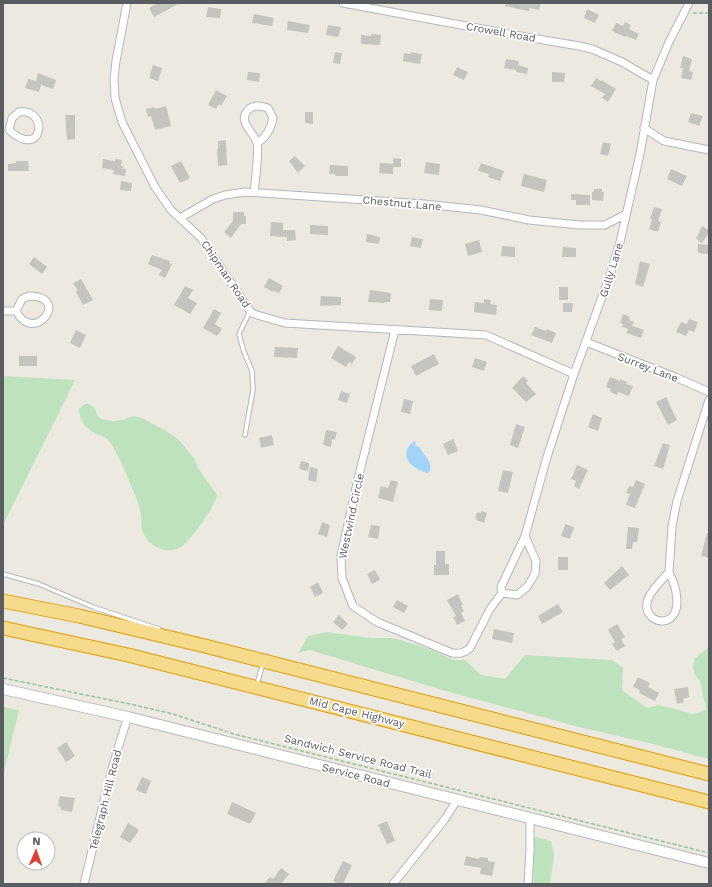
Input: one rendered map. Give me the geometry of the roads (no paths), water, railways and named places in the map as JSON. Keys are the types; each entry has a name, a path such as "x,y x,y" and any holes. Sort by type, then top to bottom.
{"highway":[{"path":"3,601 79,616 264,660 709,774"},
{"name":"Mid Cape Highway","path":"3,628 121,653 709,802"}],"street":[{"name":"Chipman Road","path":"127,3 114,79 115,98 122,122 155,187 171,210 201,238 250,311 254,314 285,323 486,335 574,374"},
{"name":"Crowell Road","path":"344,3 592,49 622,62 653,80"},
{"name":"Gully Lane","path":"502,593 500,587 525,536 547,457 574,374 611,272 626,214 653,80 669,42 689,3"},
{"path":"254,192 257,143 247,128 245,116 247,111 256,106 268,108 273,118 269,132 264,139 257,143"},
{"path":"19,112 33,115 39,124 37,135 31,140 26,141 6,132 12,118 19,112"},
{"path":"644,128 664,141 709,150"},
{"name":"Chestnut Lane","path":"180,218 213,199 245,192 424,204 481,210 529,220 579,225 605,225 626,214"},
{"path":"29,296 42,298 48,303 49,308 48,314 45,318 40,322 33,324 25,322 20,318 16,311 22,299 29,296"},
{"path":"3,311 16,311"},
{"name":"Westwind Circle","path":"395,330 358,479 341,556 342,578 353,606 377,622 452,653 460,654 466,652 470,648 490,609 502,593"},
{"name":"Surrey Lane","path":"586,342 675,376 709,392"},
{"path":"669,572 650,595 647,604 650,614 659,622 669,620 675,613 677,594 669,572 672,526 677,501 709,400"},
{"path":"502,593 517,594 527,587 533,580 536,562 525,536"},
{"name":"Service Road","path":"3,689 128,717 709,863"},
{"name":"Telegraph Hill Road","path":"84,884 107,786 128,717"},
{"path":"393,884 445,819 457,800"},
{"path":"528,884 530,818"}],"lane":[{"path":"245,435 253,390 252,371 244,352 239,334 250,311"},
{"path":"3,574 40,584 93,607 165,630"},
{"path":"172,633 205,646"},
{"path":"256,687 264,660"}],"water":[{"path":"414,441 416,442 415,446 420,447 429,461 431,467 428,473 416,468 408,461 406,456 407,451 409,446"}]}
